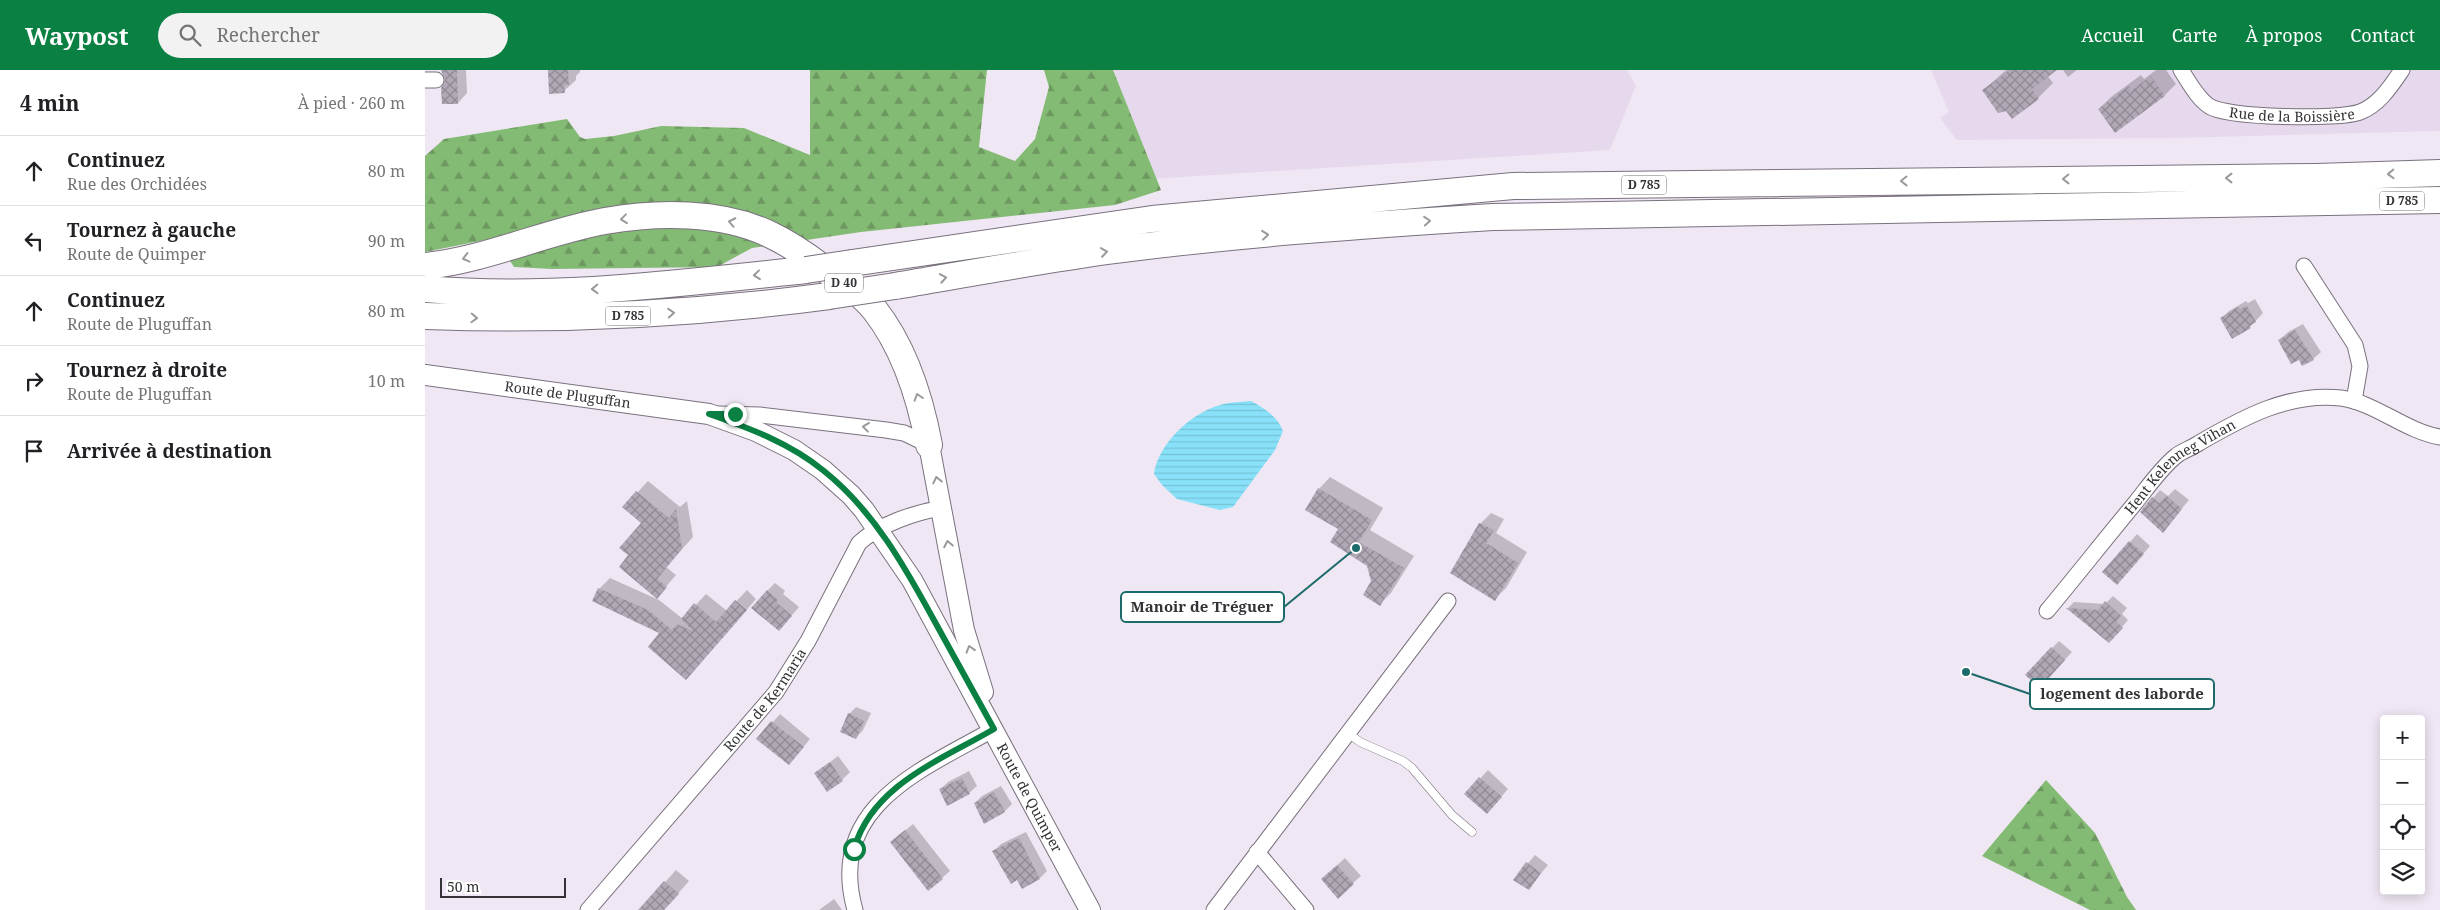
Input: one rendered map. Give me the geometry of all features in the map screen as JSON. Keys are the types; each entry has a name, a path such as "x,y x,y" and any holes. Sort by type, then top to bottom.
{"highway":[{"name":"D 785","path":"425,289 492,293 638,288 852,264 1152,219 1513,186 2316,177 2440,173"},
{"name":"D 785","path":"425,316 543,319 607,317 757,306 1111,251 1340,227 1493,217 2440,200"},
{"path":"2365,202 2407,217 2440,218"},
{"name":"D 40","path":"425,266 492,252 574,228 640,217 707,218 737,223 769,234 824,268 862,297 873,308 889,330 914,385 923,413 929,445"}],"main road":[{"name":"Route de Pluguffan","path":"425,375 709,414 756,431 811,462 851,495 879,530"},
{"name":"D 40","path":"929,445 964,630 994,729"},
{"name":"Route de Quimper","path":"879,530 912,580 1090,910"}],"street":[{"name":"Rue de la Boissière","path":"2181,70 2204,102 2216,109 2229,113 2314,117 2350,115 2362,112 2385,94 2402,70"},
{"path":"2304,266 2355,345 2360,366 2354,401"},
{"name":"Hent Kelenneg Vihan","path":"2047,611 2146,489 2177,455 2235,422 2274,406 2316,398 2341,398 2354,401 2420,432 2440,437"},
{"name":"Route de Pluguffan","path":"709,414 760,415 886,430 911,435 929,445"},
{"name":"Route de Kermaria","path":"588,910 772,698 808,641 859,543 879,530 917,514 941,508"},
{"path":"1214,910 1447,601"},
{"path":"855,910 852,900 851,865 857,836 868,816 884,797 901,782 994,729"},
{"path":"1257,852 1307,910"}],"lane":[{"path":"1348,733 1360,742 1403,760 1412,768 1451,815 1472,832"}],"shaded area":[{"path":"1105,70 1627,70 1636,86 1610,150 1151,179"},
{"path":"1931,70 2440,70 2440,131 2178,138 1957,140 1940,118 1949,112"}],"green space":[{"path":"810,70 987,70 979,147 1015,161 1035,139 1049,87 1044,70 1113,70 1161,190 1115,205 861,232 752,248 717,267 552,269 514,267 495,238 425,252 425,156 444,139 567,119 580,137 585,139 614,136 661,126 744,128 810,155"},
{"path":"2046,780 2095,833 2127,897 2136,910 2090,910 1982,856"}],"water":[{"path":"1251,401 1274,417 1283,431 1275,450 1233,507 1220,510 1177,499 1162,485 1154,474 1162,452 1169,441 1187,422 1209,409 1227,403"}],"building":[{"path":"441,70 457,70 458,104 442,104 441,88 445,80"},
{"path":"548,70 568,70 569,85 564,85 565,93 549,94"},
{"path":"2010,70 2057,70 2032,89 2039,99 2012,119 2006,111 1998,113 1982,90"},
{"path":"2151,76 2165,96 2115,133 2098,109 2129,86 2132,90"},
{"path":"2247,306 2256,322 2249,326 2251,328 2232,339 2220,318 2238,307 2240,309"},
{"path":"2295,330 2314,360 2302,366 2299,360 2291,364 2278,340"},
{"path":"1318,488 1372,520 1359,542 1404,568 1380,606 1363,595 1371,581 1367,566 1330,542 1338,529 1305,510"},
{"path":"636,491 669,518 676,509 682,549 657,579 667,587 657,599 619,567 628,555 619,548 641,523 622,507"},
{"path":"2167,496 2182,509 2163,533 2140,512 2152,497 2159,503"},
{"path":"1479,523 1494,530 1486,543 1518,563 1495,601 1450,573"},
{"path":"2129,541 2144,554 2117,585 2102,572"},
{"path":"598,588 648,610 672,630 677,624 693,631 681,619 694,603 716,622 735,600 747,610 686,680 648,647 659,633 592,601"},
{"path":"767,590 778,600 776,602 792,616 779,631 751,608"},
{"path":"2105,601 2121,616 2116,622 2123,628 2109,643 2066,608 2098,610"},
{"path":"2051,647 2065,660 2040,688 2025,675"},
{"path":"848,713 864,721 856,739 840,732"},
{"path":"771,721 804,747 789,765 756,739"},
{"path":"830,762 843,781 827,792 814,773"},
{"path":"1479,777 1502,797 1487,814 1464,794"},
{"path":"962,778 970,794 947,806 939,789"},
{"path":"994,792 1005,812 984,824 974,803"},
{"path":"905,830 943,879 928,891 890,842"},
{"path":"1019,838 1040,879 1022,889 1017,880 1011,884 992,851"},
{"path":"1526,862 1541,873 1529,890 1513,880"},
{"path":"1337,865 1354,884 1338,899 1321,879"},
{"path":"664,881 679,894 664,910 638,910"}],"place":[{"name":"Manoir de Tréguer","path":"1356,548"},
{"name":"logement des laborde","path":"1966,672"}],"route":[{"path":"735,414 709,414 756,431 794,450 823,470 851,495 864,510 897,555 912,580 994,729 901,782 884,797 868,816 857,836 854,849"}]}
